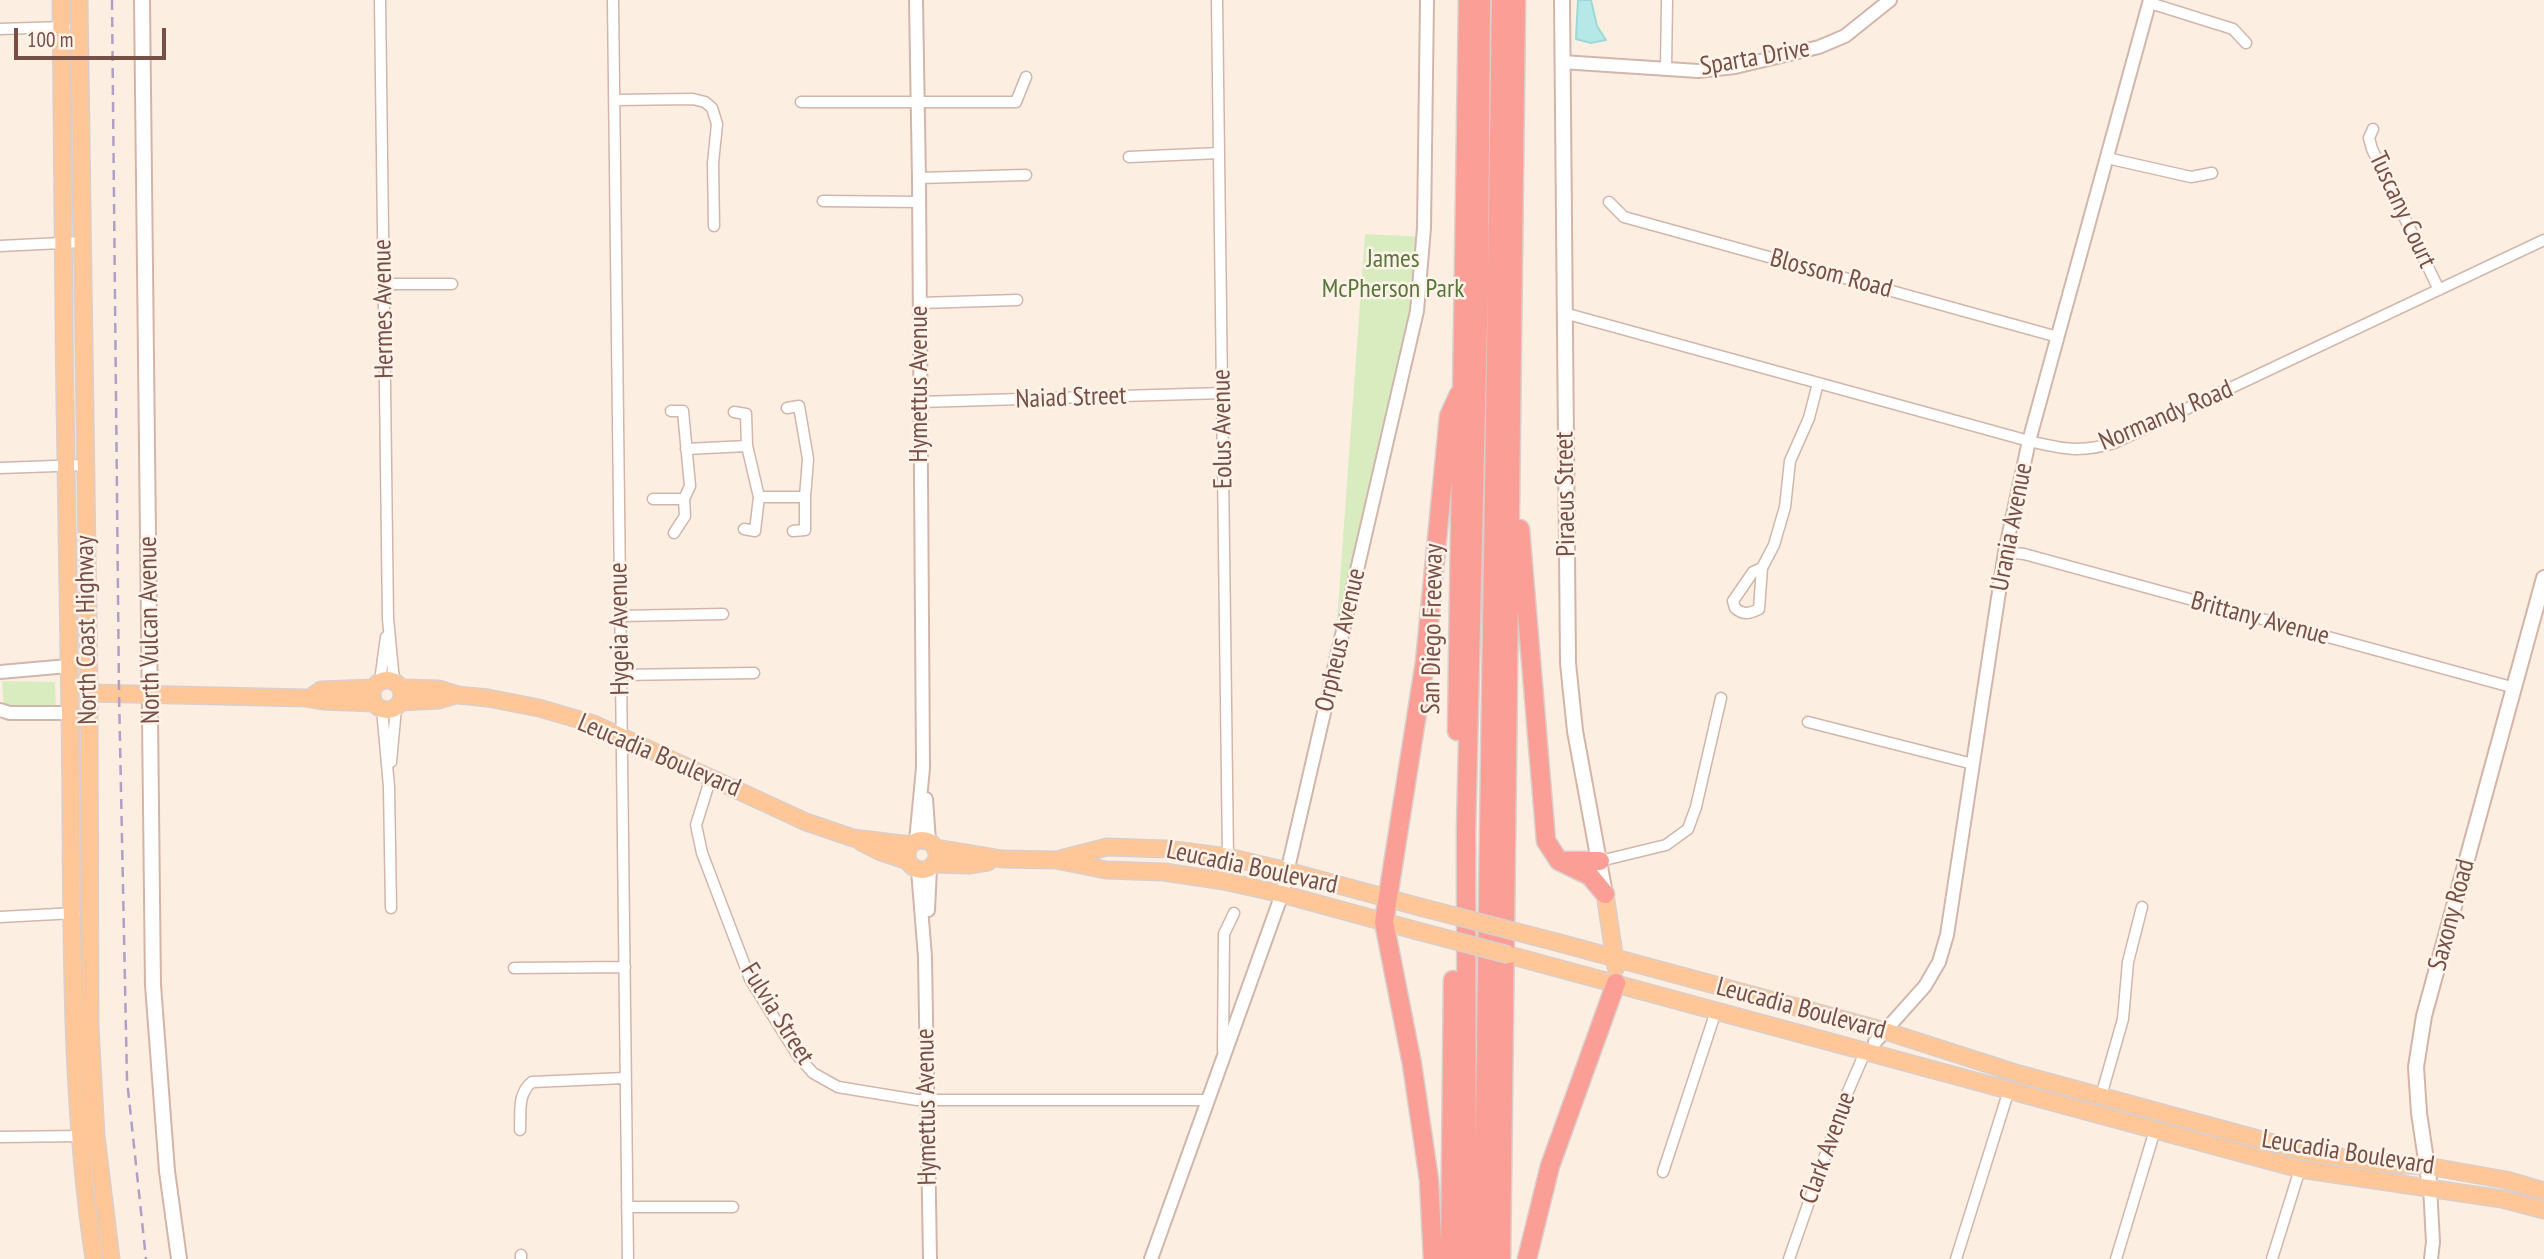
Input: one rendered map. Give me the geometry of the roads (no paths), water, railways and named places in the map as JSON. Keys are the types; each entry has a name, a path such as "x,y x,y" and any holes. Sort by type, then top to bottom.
{"highway":[{"name":"San Diego Freeway","path":"1450,1259 1468,0"},
{"path":"1467,1259 1465,914 1479,282 1481,0"},
{"path":"1483,1259 1501,0"},
{"path":"1501,1259 1516,0"},
{"path":"1433,1259 1425,1154 1412,1064 1384,922 1425,662 1450,416 1463,384"},
{"path":"1511,421 1546,841 1559,861 1590,876 1605,894"},
{"path":"1559,861 1600,861"},
{"path":"1527,1259 1550,1166 1616,984"}],"main road":[{"name":"North Coast Highway","path":"61,0 64,466 74,1028 88,1136 111,1259"},
{"name":"North Coast Highway","path":"79,0 89,693 88,1136 94,1259"},
{"name":"North Vulcan Avenue","path":"142,0 153,985 167,1171 179,1259"},
{"name":"Piraeus Street","path":"1562,0 1568,663 1575,730 1617,959 1616,984"},
{"name":"Saxony Road","path":"2430,1187 2419,1113 2416,1067 2424,1016 2544,578"},
{"name":"Leucadia Boulevard","path":"89,693 310,698 321,690 388,695 439,689 458,695 539,708 594,724 806,822 853,838 923,855 969,865 1002,859 1056,860 1106,870 1164,872 1224,881 1282,894 1716,1011 1875,1041 2019,1074 2306,1152 2386,1164 2427,1166 2505,1180 2544,1191"},
{"path":"70,713 89,693"},
{"name":"Leucadia Boulevard","path":"1056,860 1107,847 1166,849 1228,858 1287,871 1617,959 1875,1041 2009,1090 2155,1130 2300,1169 2502,1199 2544,1210"}],"street":[{"name":"Hermes Avenue","path":"380,0 391,908"},
{"name":"Hygeia Avenue","path":"613,0 628,1259"},
{"name":"Hymettus Avenue","path":"916,0 920,202 924,956 930,1259"},
{"name":"Eolus Avenue","path":"1217,0 1228,858"},
{"name":"Orpheus Avenue","path":"1151,1259 1282,894 1417,311 1424,228 1427,0"},
{"path":"1666,69 1667,0"},
{"name":"Sparta Drive","path":"1562,62 1698,71 1735,67 1819,47 1845,36 1890,0"},
{"path":"2150,1 2233,29 2246,43"},
{"name":"Urania Avenue","path":"1875,1041 1925,986 1939,962 1947,935 2005,552 2029,441 2150,1"},
{"path":"0,29 79,27"},
{"path":"801,102 1016,102 1027,77"},
{"path":"614,100 693,99 712,108 717,124 713,163 715,226"},
{"name":"Tuscany Court","path":"2373,130 2369,138 2372,149 2439,290"},
{"path":"1129,156 1219,153"},
{"path":"2107,158 2191,177 2212,173"},
{"path":"919,178 1026,175"},
{"path":"824,201 920,202"},
{"name":"Blossom Road","path":"1609,202 1624,217 2058,337"},
{"name":"Normandy Road","path":"1564,313 2029,441 2067,450 2096,448 2114,443 2544,240"},
{"path":"0,246 82,242"},
{"path":"383,284 452,284"},
{"path":"920,303 1017,300"},
{"path":"1762,568 1774,545 1785,507 1790,461 1809,418 1818,383"},
{"name":"Naiad Street","path":"920,402 1223,393"},
{"path":"787,408 799,406 807,458 805,530 793,531"},
{"path":"671,411 683,411 690,486 684,499 685,516 674,533"},
{"path":"734,412 746,414 747,446 759,497 755,531 744,529"},
{"path":"686,449 747,446"},
{"path":"0,468 84,465"},
{"path":"759,497 805,497"},
{"path":"653,499 684,499"},
{"name":"Brittany Avenue","path":"2005,552 2036,557 2515,688"},
{"path":"620,616 723,614"},
{"path":"0,673 68,666"},
{"path":"620,675 754,673"},
{"path":"1600,861 1666,845 1688,829 1696,807 1720,698"},
{"path":"0,710 10,713 70,713"},
{"path":"1808,722 1973,764"},
{"name":"Fulvia Street","path":"711,777 696,825 702,853 750,979 799,1056 813,1073 838,1087 927,1100 1207,1100"},
{"path":"2101,1096 2123,1019 2128,962 2142,907"},
{"path":"0,918 89,913"},
{"path":"1223,1054 1224,934 1234,914"},
{"path":"514,968 625,967"},
{"path":"1662,1172 1716,1011"},
{"name":"Clark Avenue","path":"1789,1259 1846,1096 1875,1041"},
{"path":"520,1130 521,1096 525,1087 532,1082 625,1078"},
{"path":"1956,1259 2009,1090"},
{"path":"2116,1259 2155,1130"},
{"path":"0,1137 88,1136"},
{"path":"2272,1259 2300,1169"},
{"name":"Saxony Road","path":"2430,1187 2433,1242 2431,1259"},
{"path":"627,1207 733,1208"}],"water":[{"path":"1578,0 1591,0 1597,26 1606,40 1591,43 1576,39"}],"railway":[{"path":"112,0 119,693 127,1080 146,1259"}],"park label":[{"name":"James McPherson Park","path":"1393,275"}]}
